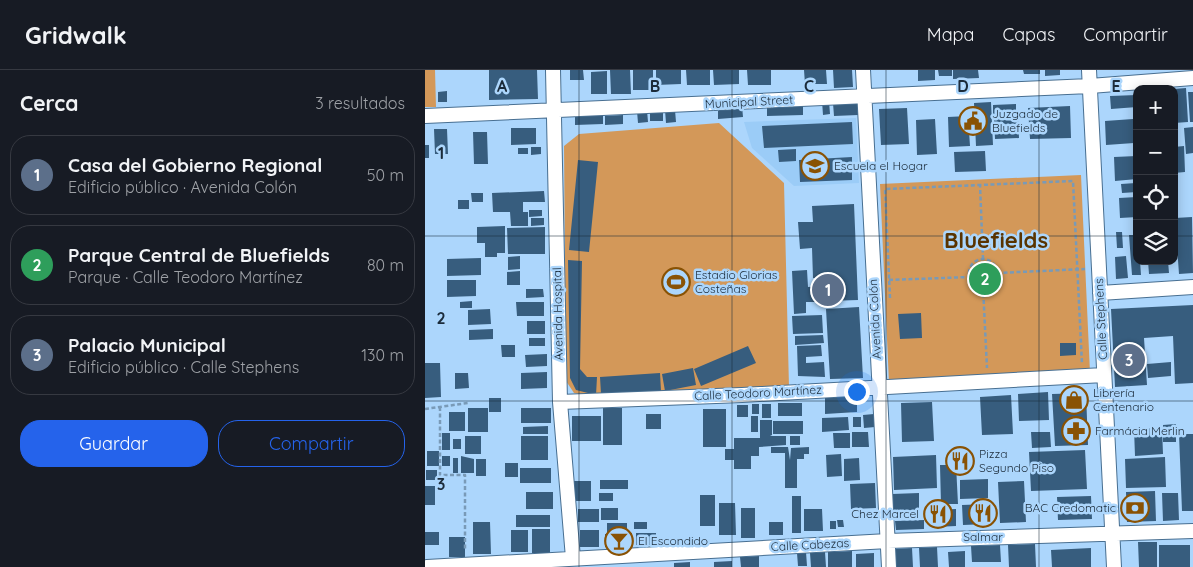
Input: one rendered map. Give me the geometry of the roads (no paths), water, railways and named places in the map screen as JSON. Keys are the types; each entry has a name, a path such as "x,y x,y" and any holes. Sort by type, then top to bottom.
{"street":[{"name":"Avenida Hospital","path":"553,70 560,402 573,558"},
{"name":"Avenida Colón","path":"863,70 878,387 889,567"},
{"name":"Calle Stephens","path":"1089,70 1114,567"},
{"name":"Municipal Street","path":"425,116 1090,86 1193,78"},
{"path":"1100,293 1193,287"},
{"name":"Calle Teodoro Martínez","path":"560,402 1105,375"},
{"name":"Calle Cabezas","path":"427,567 888,540 1193,530"}],"place":[{"name":"Juzgado de Bluefields","path":"973,121"},
{"name":"Escuela el Hogar","path":"815,166"},
{"name":"Parque Central de Bluefields","path":"985,279"},
{"name":"Estadio Glorias Costeñas","path":"676,282"},
{"name":"Casa del Gobierno Regional","path":"828,290"},
{"name":"Palacio Municipal","path":"1129,360"},
{"name":"Librería Centenario","path":"1074,400"},
{"name":"Farmácia Merlin","path":"1076,431"},
{"name":"Pizza Segundo Piso","path":"960,461"},
{"name":"BAC Credomatic","path":"1135,508"},
{"name":"Salmar","path":"983,513"},
{"name":"Chez Marcel","path":"938,514"},
{"name":"El Escondido","path":"619,541"}],"district":[{"name":"Bluefields","path":"996,240"}]}
